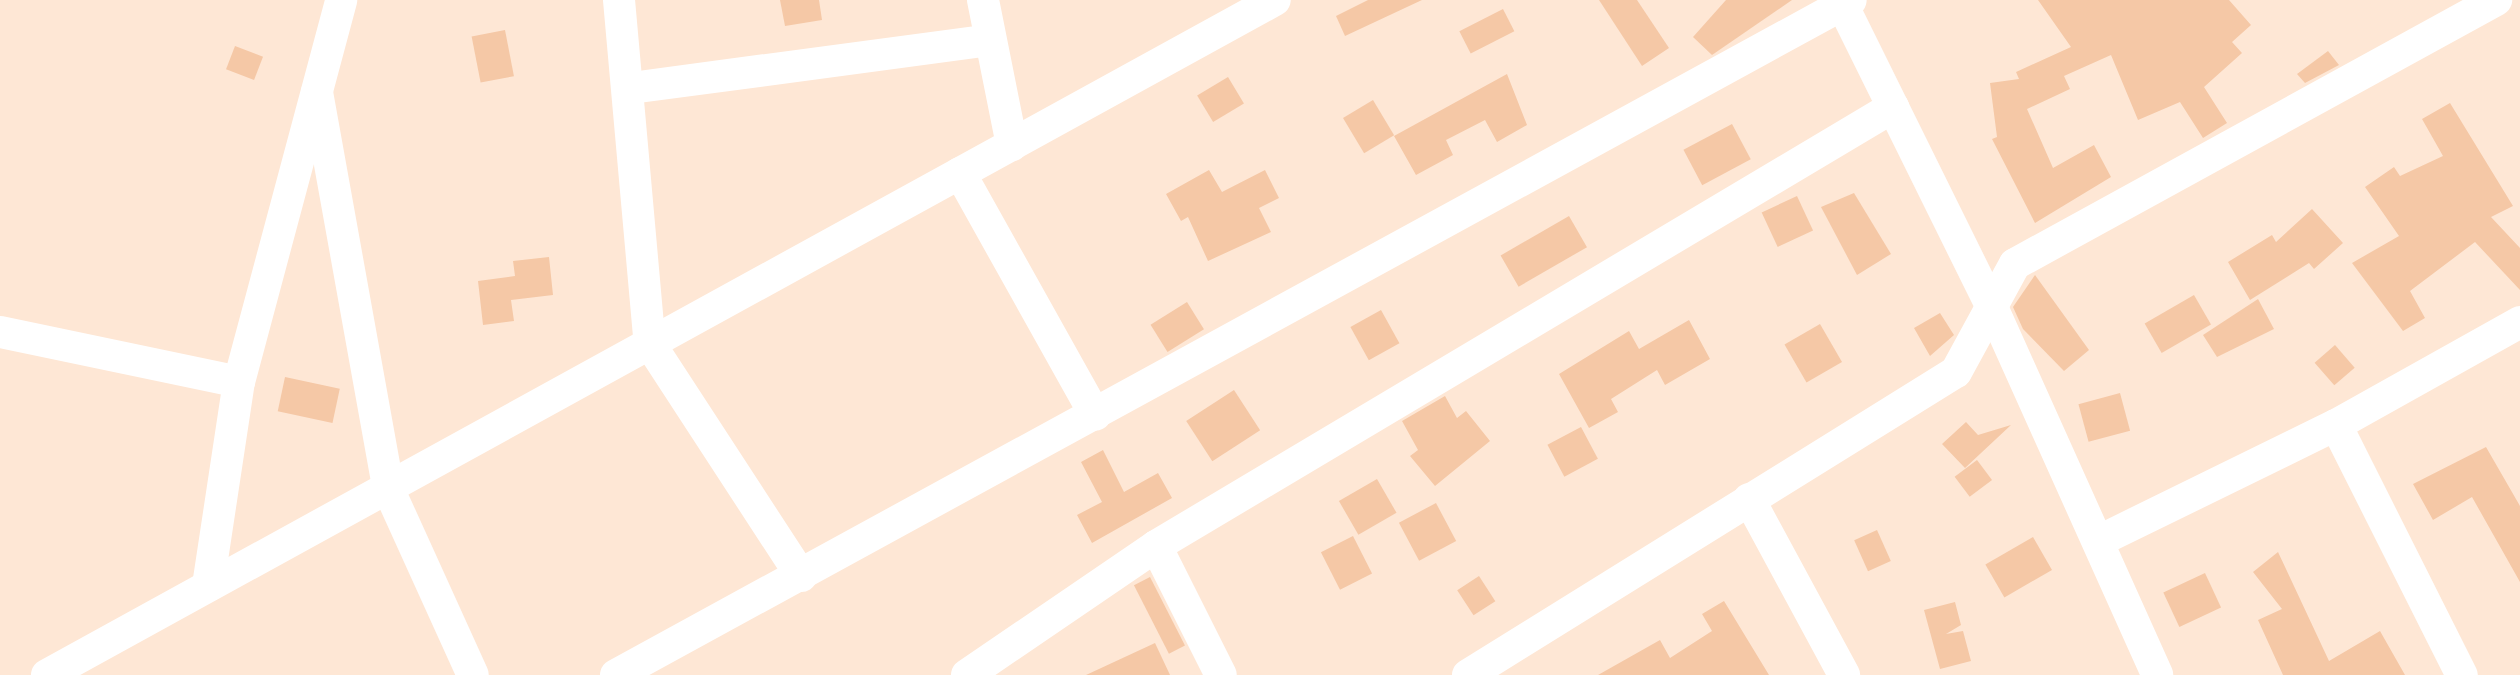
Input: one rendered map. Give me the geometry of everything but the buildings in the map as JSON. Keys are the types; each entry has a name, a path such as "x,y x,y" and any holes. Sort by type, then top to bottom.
{"street":[{"path":"208,586 239,382 341,0"},
{"path":"619,0 631,88 650,344 801,576"},
{"path":"983,0 1012,145"},
{"path":"47,675 1275,0"},
{"path":"1468,675 1956,372 2015,264 2496,0"},
{"path":"616,675 1095,415 1844,1 2101,540 2157,675"},
{"path":"631,88 989,40"},
{"path":"317,92 388,488 473,675"},
{"path":"967,675 1156,546 1893,107"},
{"path":"960,173 1095,415"},
{"path":"2101,540 2336,425 2520,322"},
{"path":"0,332 239,382"},
{"path":"2336,425 2462,675"},
{"path":"1749,499 1844,675"},
{"path":"1156,546 1221,675"}]}
